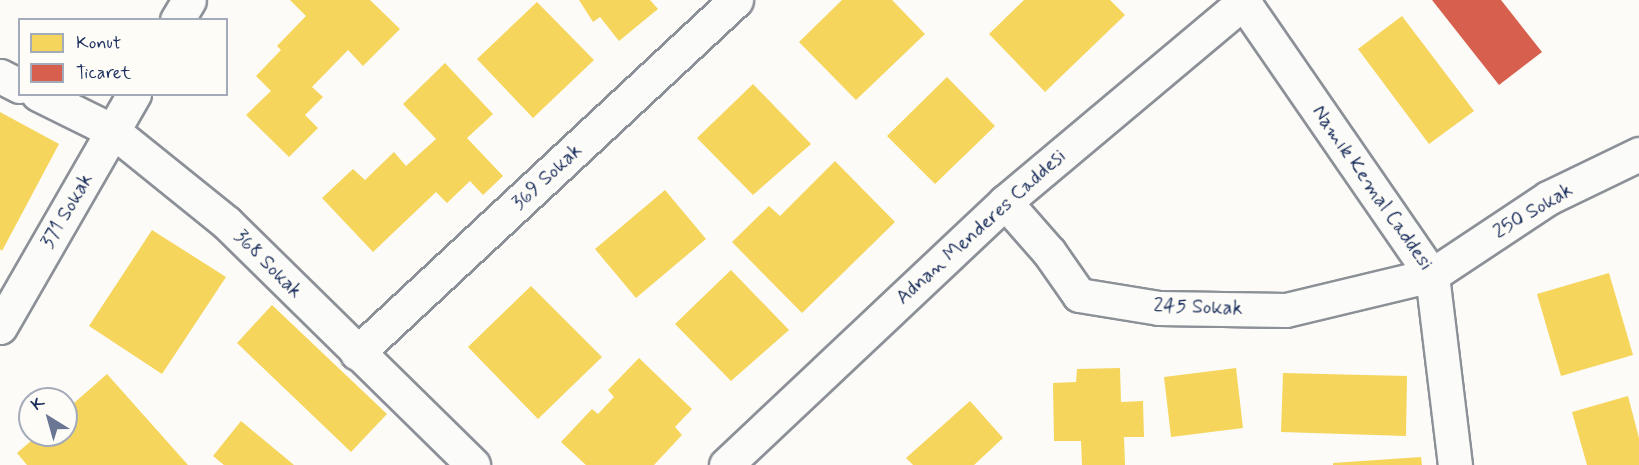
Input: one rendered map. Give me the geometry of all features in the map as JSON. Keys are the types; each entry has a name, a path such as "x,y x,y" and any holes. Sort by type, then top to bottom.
{"street":[{"path":"178,18 189,0"},
{"name":"369 Sokak","path":"357,353 736,0"},
{"name":"Adnan Menderes Caddesi","path":"726,465 1005,202 1244,1"},
{"name":"Namık Kemal Caddesi","path":"1244,1 1432,275 1455,465"},
{"path":"0,76 18,85"},
{"name":"368 Sokak","path":"42,96 113,131 227,223 473,465"},
{"name":"371 Sokak","path":"0,327 133,96"},
{"name":"250 Sokak","path":"1432,275 1548,198 1639,154"},
{"name":"245 Sokak","path":"1005,202 1049,252 1080,295 1159,308 1286,310 1432,275"}],"building: Konut":[{"path":"290,0 370,0 400,29 363,66 348,50 312,87 323,97 305,115 318,128 289,157 246,115 271,91 256,76 281,50 277,46 306,16"},
{"path":"579,0 650,0 658,9 619,41 600,17 593,22"},
{"path":"842,0 892,0 925,34 856,100 799,42"},
{"path":"1024,0 1110,0 1125,15 1045,92 989,34"},
{"path":"537,2 594,60 533,118 477,59"},
{"path":"1402,16 1474,111 1429,144 1358,49"},
{"path":"445,63 493,114 467,138 503,176 483,195 470,181 447,203 436,192 373,252 322,198 353,169 365,180 394,152 406,166 436,139 403,104"},
{"path":"947,77 995,126 935,184 887,136"},
{"path":"753,84 811,144 753,195 697,138"},
{"path":"0,112 59,144 2,251 0,249"},
{"path":"835,161 895,222 802,313 732,242 769,206 780,216"},
{"path":"665,190 706,239 636,298 595,249"},
{"path":"152,230 226,277 162,374 89,326"},
{"path":"731,270 789,330 731,381 675,324"},
{"path":"1609,273 1633,355 1561,376 1537,294"},
{"path":"531,286 602,357 538,419 468,347"},
{"path":"272,305 387,414 351,452 237,343"},
{"path":"639,358 692,409 675,427 682,435 654,465 586,465 561,442 592,409 598,414 614,397 608,390"},
{"path":"1120,368 1121,402 1143,401 1144,437 1124,437 1125,465 1082,465 1081,441 1054,441 1053,383 1076,382 1077,369"},
{"path":"1236,368 1243,428 1171,437 1164,377"},
{"path":"1283,373 1407,376 1406,436 1281,432"},
{"path":"107,374 188,465 27,465 17,453 24,447 78,447 78,399"},
{"path":"1628,396 1639,438 1639,465 1587,465 1572,412"},
{"path":"970,401 1003,438 974,465 913,465 906,458"},
{"path":"241,421 294,465 224,465 213,456"},
{"path":"1421,457 1422,465 1333,465 1333,463"}],"building: Ticaret":[{"path":"1432,0 1501,0 1542,52 1499,85"}]}
